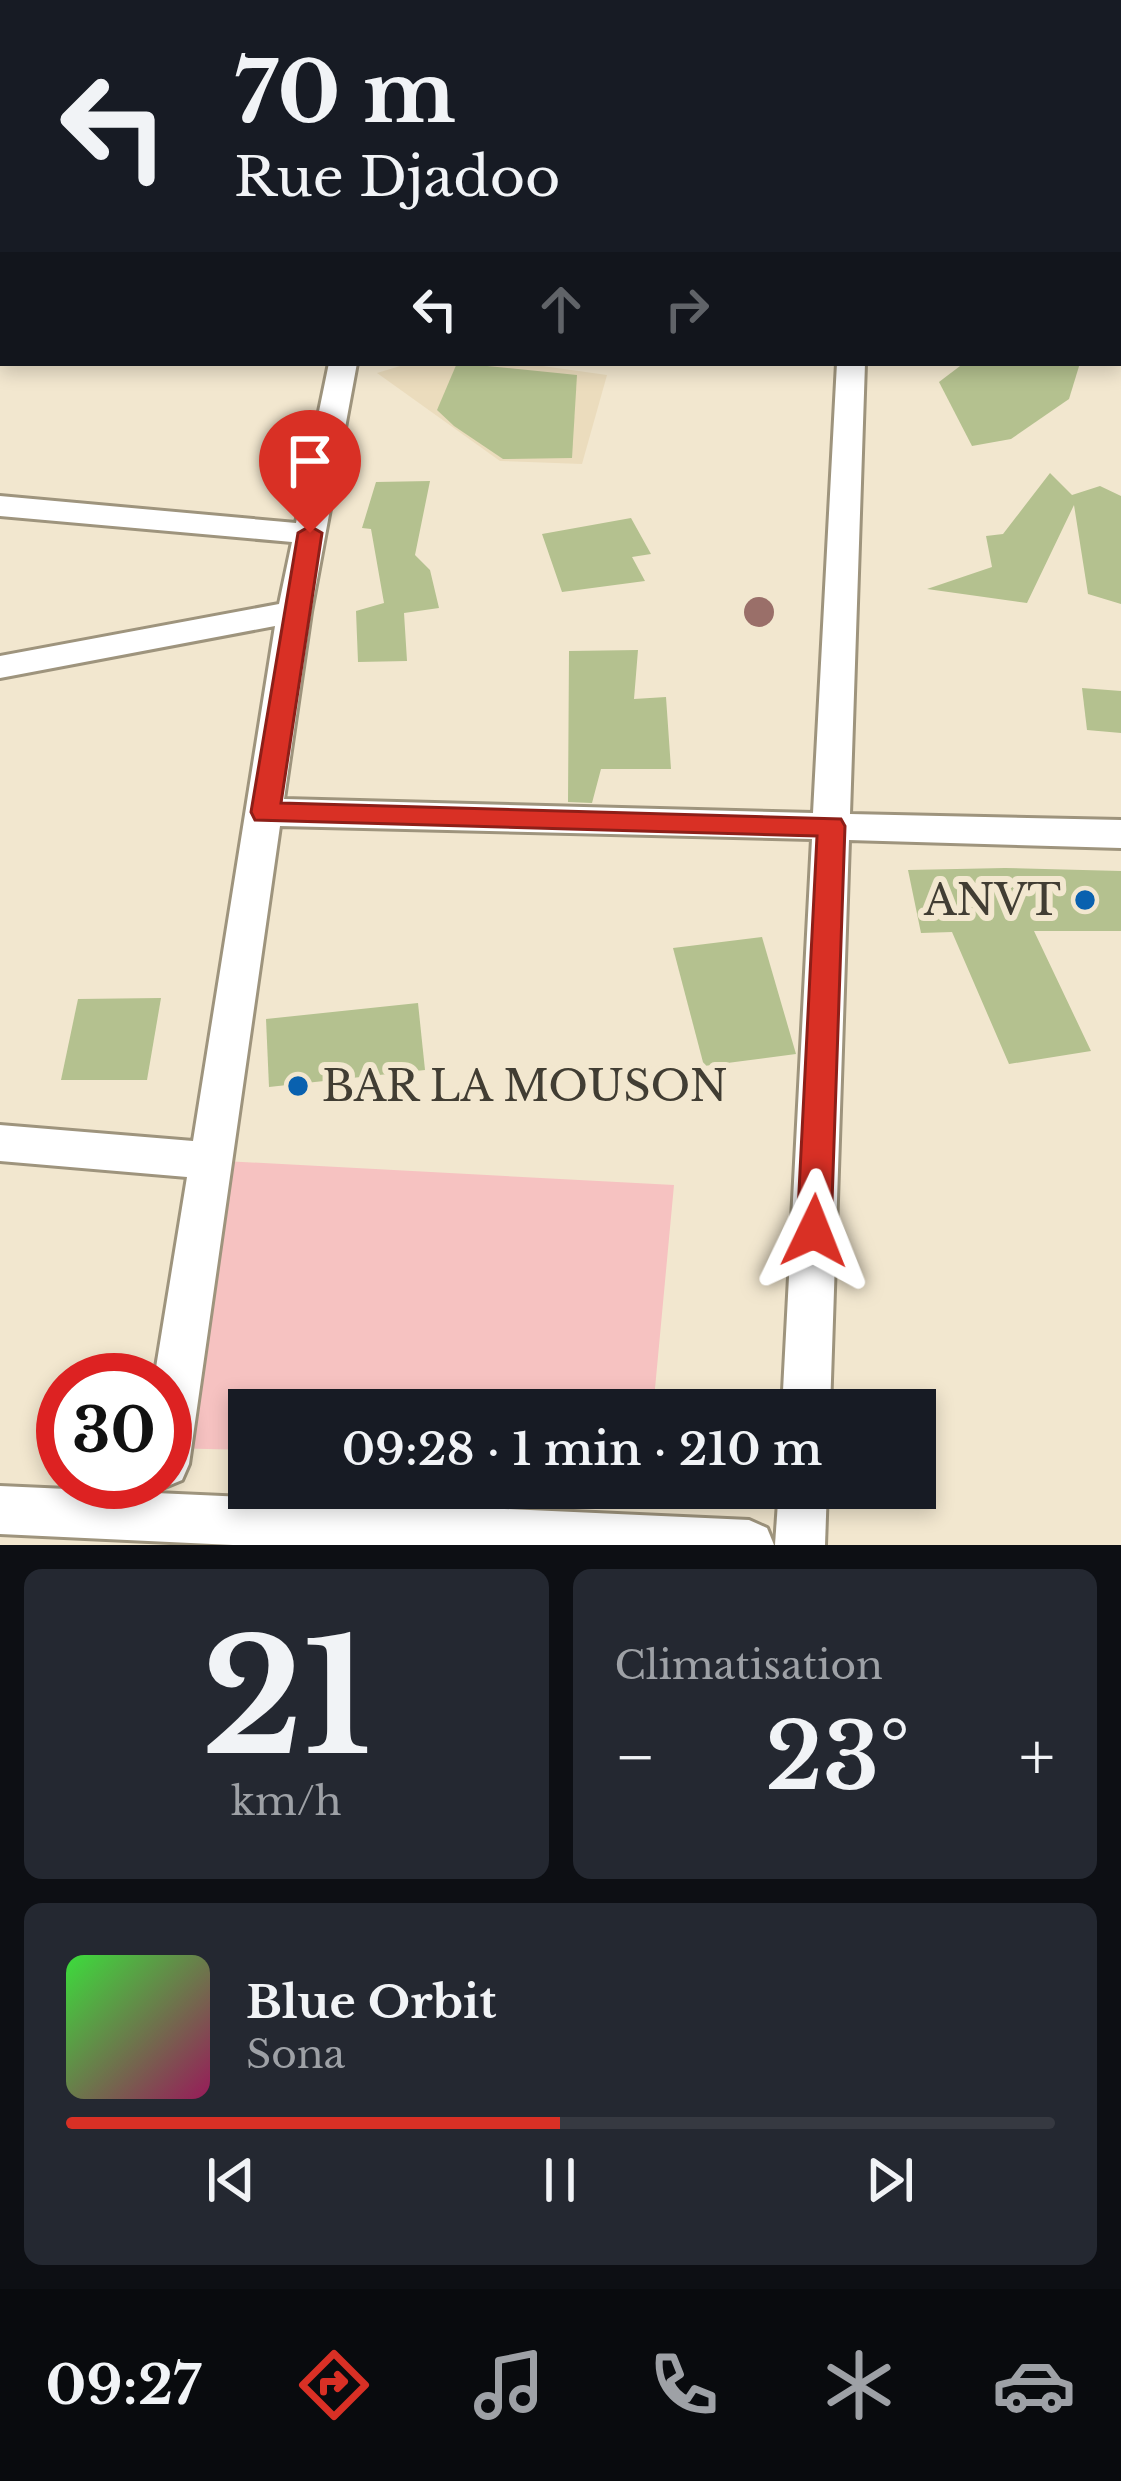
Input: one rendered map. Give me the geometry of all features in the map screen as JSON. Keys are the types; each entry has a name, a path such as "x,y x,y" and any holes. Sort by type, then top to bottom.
{"street":[{"path":"183,1353 294,612 343,366"},
{"path":"807,1389 850,366"},
{"path":"0,506 310,533"},
{"path":"0,668 294,612"},
{"path":"265,812 1121,834"},
{"path":"0,1143 215,1161"},
{"path":"192,1501 619,1541 749,1545"},
{"path":"0,1510 36,1507"},
{"path":"800,1545 802,1509"}],"shaded area":[{"path":"400,366 542,366 607,375 582,464 500,461 377,373"},
{"path":"205,1160 674,1185 655,1389 228,1389 228,1450 192,1449 192,1353 156,1353"}],"building":[{"path":"456,366 577,375 572,458 503,459 437,410"},
{"path":"960,366 1079,366 1069,399 1011,439 972,446 939,382"},
{"path":"1050,473 1072,495 1100,486 1121,496 1121,604 1088,594 1074,505 1027,603 927,589 992,567 986,536 1003,534"},
{"path":"430,481 415,555 430,570 439,608 404,613 407,661 358,662 356,611 384,603 371,529 362,528 376,482"},
{"path":"631,518 651,554 632,557 645,581 562,592 542,534"},
{"path":"638,650 634,699 666,697 671,769 601,769 592,803 568,802 569,651"},
{"path":"1082,688 1121,691 1121,733 1087,730"},
{"path":"908,870 1121,871 1121,931 1034,931 1091,1051 1009,1064 952,932 921,933"},
{"path":"762,937 796,1054 704,1066 673,948"},
{"path":"161,998 147,1080 61,1080 78,999"},
{"path":"418,1003 425,1070 269,1087 266,1019"}],"place":[{"name":"ANVT","path":"1085,900"},
{"name":"BAR LA MOUSON","path":"298,1086"}],"route":[{"path":"310,533 265,812 831,826 814,1231"}]}
